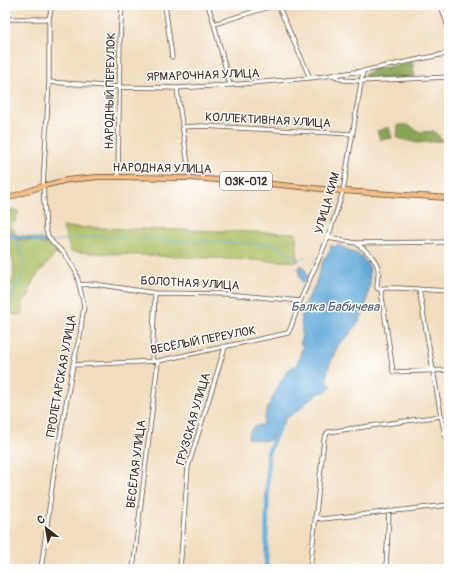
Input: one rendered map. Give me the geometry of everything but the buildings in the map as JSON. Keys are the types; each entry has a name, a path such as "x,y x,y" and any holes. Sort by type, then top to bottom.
{"main road":[{"name":"НАРОДНАЯ УЛИЦА","path":"43,186 67,180 98,177 190,178 449,198"},
{"name":"03К-012","path":"5,199 43,186"}],"street":[{"name":"ПРОЛЕТАРСКАЯ УЛИЦА","path":"40,569 55,465 84,305 76,272 66,254 53,243 46,230 43,186 49,82 49,19 52,5"},
{"name":"НАРОДНЫЙ ПЕРЕУЛОК","path":"118,177 122,5"},
{"path":"165,5 172,57"},
{"path":"208,5 230,85"},
{"path":"214,24 276,5 310,78"},
{"path":"441,5 449,30"},
{"path":"5,18 49,19"},
{"name":"ЯРМАРОЧНАЯ УЛИЦА","path":"49,82 120,87 177,88 230,85 310,78 363,71 449,53"},
{"name":"УЛИЦА КИМ","path":"288,333 328,238 343,191 363,71"},
{"name":"ЯРМАРОЧНАЯ УЛИЦА","path":"334,75 343,80 361,81 449,77"},
{"path":"177,88 190,178"},
{"name":"КОЛЛЕКТИВНАЯ УЛИЦА","path":"182,127 202,126 353,134"},
{"path":"328,238 356,243 449,242"},
{"path":"356,243 375,261 378,268 377,288 381,290 393,372 449,370"},
{"name":"БОЛОТНАЯ УЛИЦА","path":"79,285 94,284 155,293 228,294 300,302"},
{"path":"381,290 384,288 399,288 449,291"},
{"path":"419,290 441,416 449,452"},
{"path":"152,361 155,293"},
{"name":"ВЕСЁЛЫЙ ПЕРЕУЛОК","path":"73,365 152,361 288,333"},
{"name":"ГРУЗСКАЯ УЛИЦА","path":"180,569 188,467 225,347"},
{"name":"ВЕСЁЛАЯ УЛИЦА","path":"133,569 158,360"},
{"path":"310,569 324,439 328,432 441,416"},
{"path":"315,517 322,519 449,505"},
{"path":"386,569 389,511"}],"green space":[{"path":"412,62 415,77 369,79 364,75 372,70"},
{"path":"398,125 408,125 420,132 434,131 443,141 417,143 397,138"},
{"path":"389,127 392,138 380,140 377,131"},
{"path":"6,200 10,209 18,211 16,221 12,225 15,234 5,229"},
{"path":"63,227 296,233 298,262 71,252"},
{"path":"5,233 12,238 31,240 46,244 48,241 57,252 34,279 30,287 29,296 22,302 22,313 15,315 8,313 5,317 5,307 13,290 11,284 14,271 10,249 5,249"}],"water":[{"path":"5,229 15,234 47,241 46,244 44,244 31,240 14,239 5,233"},
{"name":"Балка Бабичева","path":"331,245 334,247 338,245 361,256 369,266 370,285 366,306 359,322 349,335 338,345 328,369 328,383 332,385 330,388 310,399 299,410 285,419 282,426 274,431 271,440 260,441 248,438 249,432 252,429 259,425 263,425 266,411 281,381 290,368 296,366 303,346 300,343 302,335 301,318 304,306 315,285 323,260 330,251"},
{"path":"301,265 307,276 307,280 302,282 299,271 299,267"}],"waterway":[{"path":"54,241 101,236 173,241 274,244 298,259 305,257"},
{"path":"5,311 21,277 25,263 16,239"},
{"path":"314,262 317,258"},
{"path":"266,569 268,453 281,423"}]}
